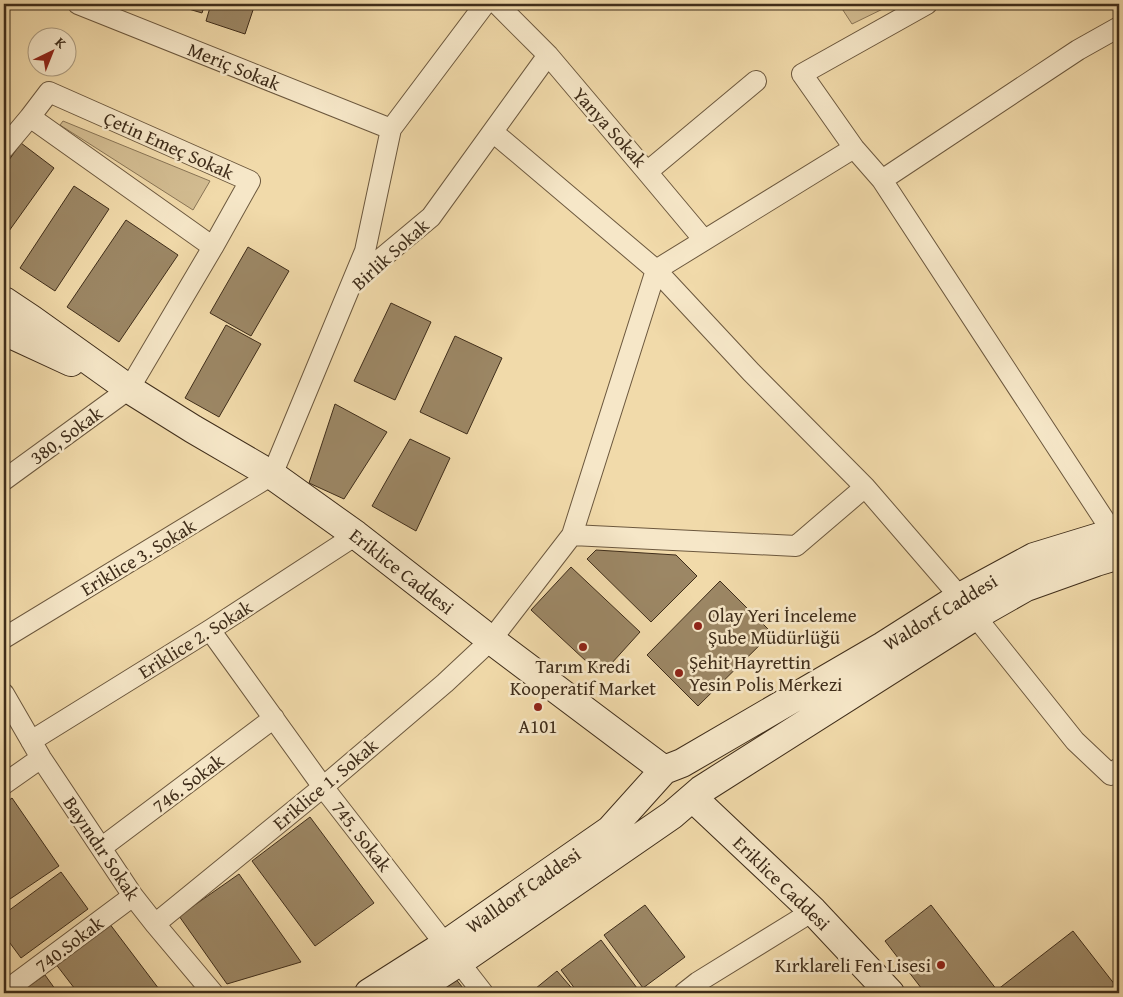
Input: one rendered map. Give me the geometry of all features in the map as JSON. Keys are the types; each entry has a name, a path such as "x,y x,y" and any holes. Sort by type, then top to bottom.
{"main road":[{"name":"Eriklice Caddesi","path":"4,301 129,389 272,476 356,534 491,640 673,767"},
{"name":"Eriklice Caddesi","path":"4,331 129,389"},
{"name":"Waldorf Caddesi","path":"697,794 967,607 1034,557 1117,540"},
{"name":"Waldorf Caddesi","path":"673,767 883,646 967,607"},
{"path":"673,767 661,781 667,795 676,800 697,794"},
{"name":"Walldorf Caddesi","path":"411,993 452,953 610,830 673,767"},
{"name":"Eriklice Caddesi","path":"697,794 813,911 890,993"},
{"name":"Walldorf Caddesi","path":"369,993 452,953 664,820 697,794"}],"street":[{"name":"Meriç Sokak","path":"78,4 391,128"},
{"path":"351,284 365,252 391,128 485,4"},
{"name":"Yanya Sokak","path":"497,4 548,56 647,172 756,81"},
{"path":"927,4 802,74 854,148 882,180 1117,540"},
{"path":"882,180 1078,50 1119,27"},
{"name":"Birlik Sokak","path":"272,476 351,284 431,217 548,56"},
{"name":"Çetin Emeç Sokak","path":"4,148 49,92 250,180 129,389"},
{"path":"30,117 213,246"},
{"path":"493,132 656,270 751,372 865,487 967,607 1074,741 1111,775 1119,768"},
{"path":"854,148 656,270 572,535 796,546 865,487"},
{"path":"647,172 704,240"},
{"name":"380, Sokak","path":"4,480 129,389"},
{"name":"Eriklice 3. Sokak","path":"4,638 272,476"},
{"name":"Eriklice 2. Sokak","path":"31,741 210,630 356,534"},
{"name":"Eriklice 1. Sokak","path":"155,924 323,787 445,683 491,640 572,535"},
{"name":"745. Sokak","path":"210,630 323,787 483,993"},
{"name":"Bayındır Sokak","path":"4,694 41,758 134,896 212,993"},
{"name":"746. Sokak","path":"101,848 274,718"},
{"path":"4,784 41,758"},
{"name":"740.Sokak","path":"4,992 134,896"},
{"path":"684,993 698,982 813,911"}],"shaded area":[{"path":"839,4 893,4 852,24"},
{"path":"63,121 210,181 193,210 60,125"}],"building":[{"path":"172,4 205,4 202,13"},
{"path":"211,4 255,4 245,34 206,21"},
{"path":"21,143 54,168 4,238 4,167"},
{"path":"74,186 109,209 55,291 20,268"},
{"path":"126,220 178,255 119,342 67,307"},
{"path":"248,247 289,271 251,336 210,313"},
{"path":"391,303 431,322 395,400 354,381"},
{"path":"226,325 261,344 219,417 185,398"},
{"path":"455,336 502,358 467,434 420,412"},
{"path":"335,404 387,432 344,499 309,483"},
{"path":"410,439 450,458 416,531 372,506"},
{"path":"596,550 676,555 697,576 651,622 587,559"},
{"path":"571,567 640,632 601,675 531,610"},
{"path":"720,581 772,633 698,706 647,655"},
{"path":"12,798 59,866 4,903 4,804"},
{"path":"310,817 374,903 315,946 252,861"},
{"path":"61,872 88,909 21,958 4,935 4,914"},
{"path":"239,874 301,962 227,984 179,916"},
{"path":"645,905 685,957 643,988 604,935"},
{"name":"Kırklareli Fen Lisesi","path":"931,905 997,990 1073,931 1119,990 1116,993 925,993 885,941"},
{"path":"109,923 162,993 78,993 55,963"},
{"path":"601,940 640,992 578,993 561,970"},
{"path":"4,966 9,974 4,977"},
{"path":"557,971 576,993 530,993"},
{"path":"451,973 467,993 420,993"},
{"path":"45,975 58,993 19,993"}],"place":[{"name":"Olay Yeri İnceleme Şube Müdürlüğü","path":"698,626"},
{"name":"Tarım Kredi Kooperatif Market","path":"583,647"},
{"name":"Şehit Hayrettin Yesin Polis Merkezi","path":"679,673"},
{"name":"A101","path":"538,707"},
{"name":"Kırklareli Fen Lisesi","path":"941,965"}]}
